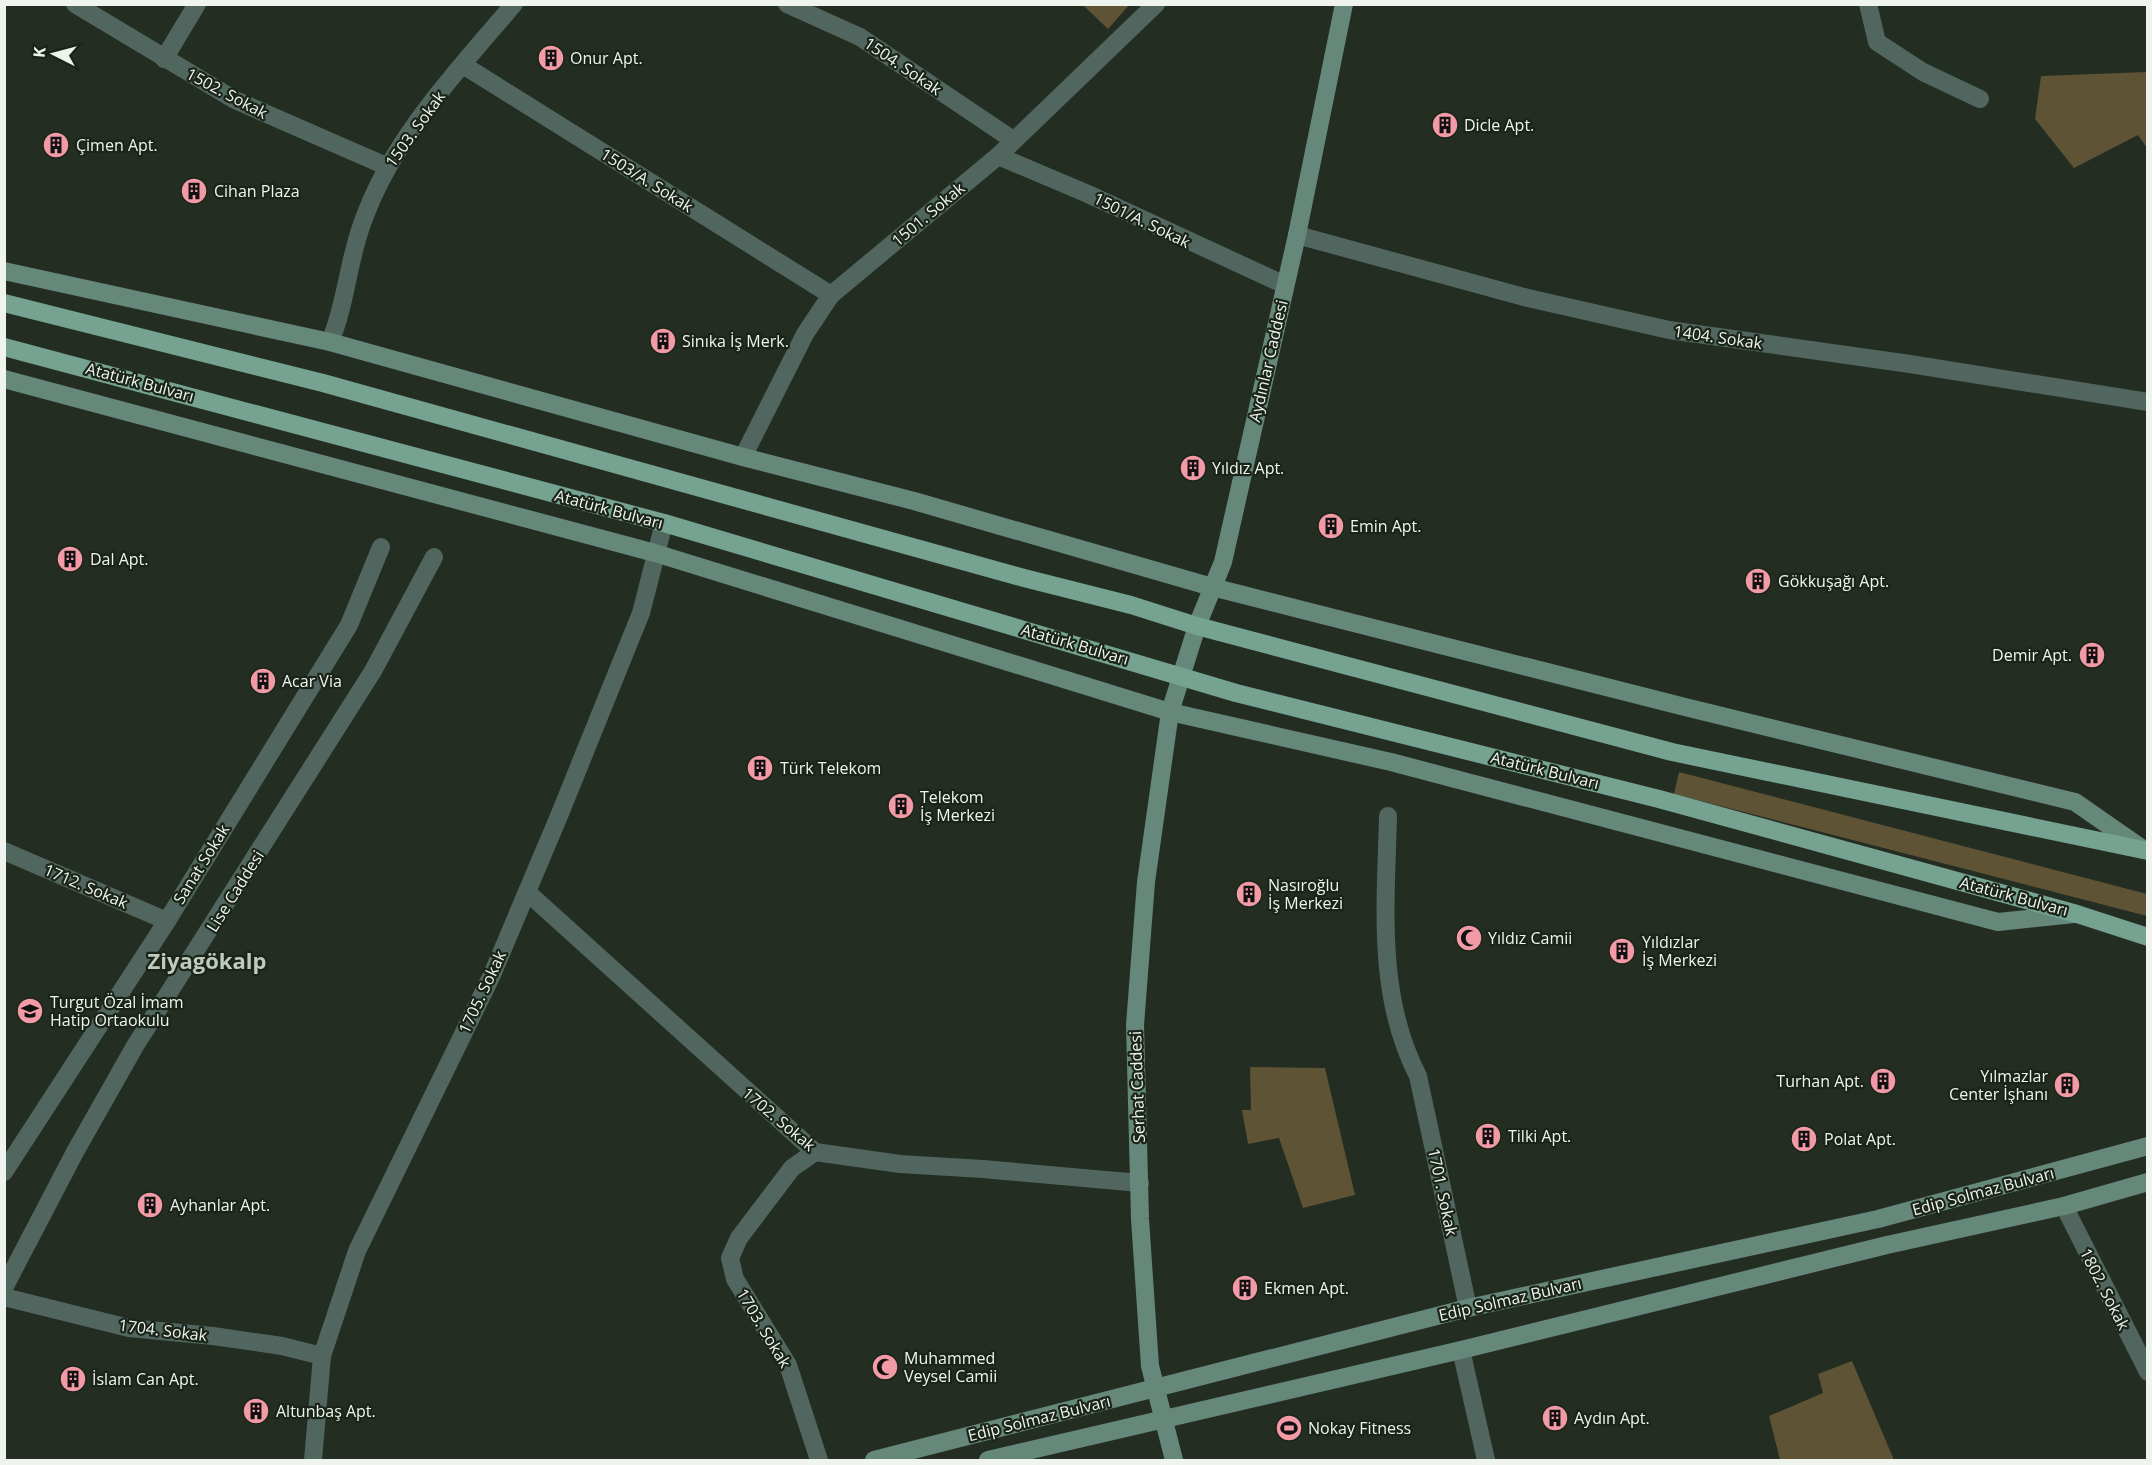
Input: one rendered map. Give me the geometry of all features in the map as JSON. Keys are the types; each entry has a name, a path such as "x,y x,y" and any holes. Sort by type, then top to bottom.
{"main road":[{"path":"4,303 323,383 1024,578 1131,605 1197,626 1672,752 2146,850"},
{"name":"Atatürk Bulvarı","path":"4,347 664,523 1236,693 1659,799 2077,914 2148,937"}],"street":[{"name":"1502. Sokak","path":"75,4 235,100 387,166"},
{"path":"164,59 197,4"},
{"name":"1503. Sokak","path":"330,342 338,324 362,225 387,166 462,65 514,4"},
{"name":"1504. Sokak","path":"787,4 860,37 1013,140"},
{"name":"1501. Sokak","path":"743,457 805,334 831,295 998,156 1156,4"},
{"name":"Aydınlar Caddesi","path":"1170,712 1197,626 1223,562 1297,235 1344,4"},
{"path":"1868,4 1877,42 1923,72 1980,99"},
{"name":"1503/A. Sokak","path":"462,65 831,295"},
{"name":"1501/A. Sokak","path":"998,156 1088,194 1285,285"},
{"name":"1404. Sokak","path":"1297,235 1528,298 1669,330 1910,364 2148,402"},
{"path":"4,271 330,342 743,457 914,501 1212,587 1685,707 2075,802 2146,850"},
{"path":"4,379 655,554 1170,712 1391,762 1998,922 2077,914"},
{"name":"1705. Sokak","path":"313,1461 322,1356 357,1251 491,977 527,892 641,613 664,523"},
{"name":"Sanat Sokak","path":"4,1172 167,921 349,625 381,547"},
{"name":"Lise Caddesi","path":"4,1288 75,1152 135,1046 373,671 434,557"},
{"name":"Serhat Caddesi","path":"1170,712 1146,882 1135,1025 1140,1183 1150,1366 1174,1461"},
{"name":"1701. Sokak","path":"1388,816 1385,912 1393,1010 1405,1050 1418,1076 1468,1308"},
{"name":"1712. Sokak","path":"4,851 167,921"},
{"name":"1702. Sokak","path":"527,892 814,1152 900,1164 1140,1183"},
{"name":"Edip Solmaz Bulvarı","path":"874,1461 1468,1308 1878,1219 2148,1146"},
{"name":"1703. Sokak","path":"814,1152 792,1168 739,1238 730,1258 735,1279 788,1365 819,1461"},
{"name":"Edip Solmaz Bulvarı","path":"988,1461 1461,1350 1887,1245 2064,1206 2148,1182"},
{"name":"1802. Sokak","path":"2064,1206 2148,1372"},
{"name":"1704. Sokak","path":"4,1297 129,1328 213,1336 282,1346 322,1356"},
{"path":"1461,1350 1486,1461"}],"shaded area":[{"path":"1083,5 1129,5 1108,29"},
{"path":"2147,72 2147,148 2138,135 2074,168 2035,119 2041,76"},
{"path":"1679,772 2147,894 2147,916 1674,794"},
{"path":"1250,1067 1325,1068 1355,1195 1303,1208 1279,1138 1248,1144 1242,1110 1251,1110"},
{"path":"1852,1361 1894,1460 1780,1460 1769,1416 1823,1393 1818,1374"}],"place":[{"name":"Onur Apt.","path":"551,58"},
{"name":"Dicle Apt.","path":"1445,125"},
{"name":"Çimen Apt.","path":"56,145"},
{"name":"Cihan Plaza","path":"194,191"},
{"name":"Sinıka İş Merk.","path":"663,341"},
{"name":"Yıldız Apt.","path":"1193,468"},
{"name":"Emin Apt.","path":"1331,526"},
{"name":"Dal Apt.","path":"70,559"},
{"name":"Gökkuşağı Apt.","path":"1758,581"},
{"name":"Demir Apt.","path":"2092,655"},
{"name":"Acar Via","path":"263,681"},
{"name":"Türk Telekom","path":"760,768"},
{"name":"Telekom İş Merkezi","path":"901,806"},
{"name":"Nasıroğlu İş Merkezi","path":"1249,894"},
{"name":"Yıldız Camii","path":"1469,938"},
{"name":"Yıldızlar İş Merkezi","path":"1622,951"},
{"name":"Turgut Özal İmam Hatip Ortaokulu","path":"30,1011"},
{"name":"Turhan Apt.","path":"1883,1081"},
{"name":"Yılmazlar Center İşhanı","path":"2067,1085"},
{"name":"Tilki Apt.","path":"1488,1136"},
{"name":"Polat Apt.","path":"1804,1139"},
{"name":"Ayhanlar Apt.","path":"150,1205"},
{"name":"Ekmen Apt.","path":"1245,1288"},
{"name":"Muhammed Veysel Camii","path":"885,1367"},
{"name":"İslam Can Apt.","path":"73,1379"},
{"name":"Altunbaş Apt.","path":"256,1411"},
{"name":"Aydın Apt.","path":"1555,1418"},
{"name":"Nokay Fitness","path":"1289,1428"}],"district":[{"name":"Ziyagökalp","path":"207,960"}]}
